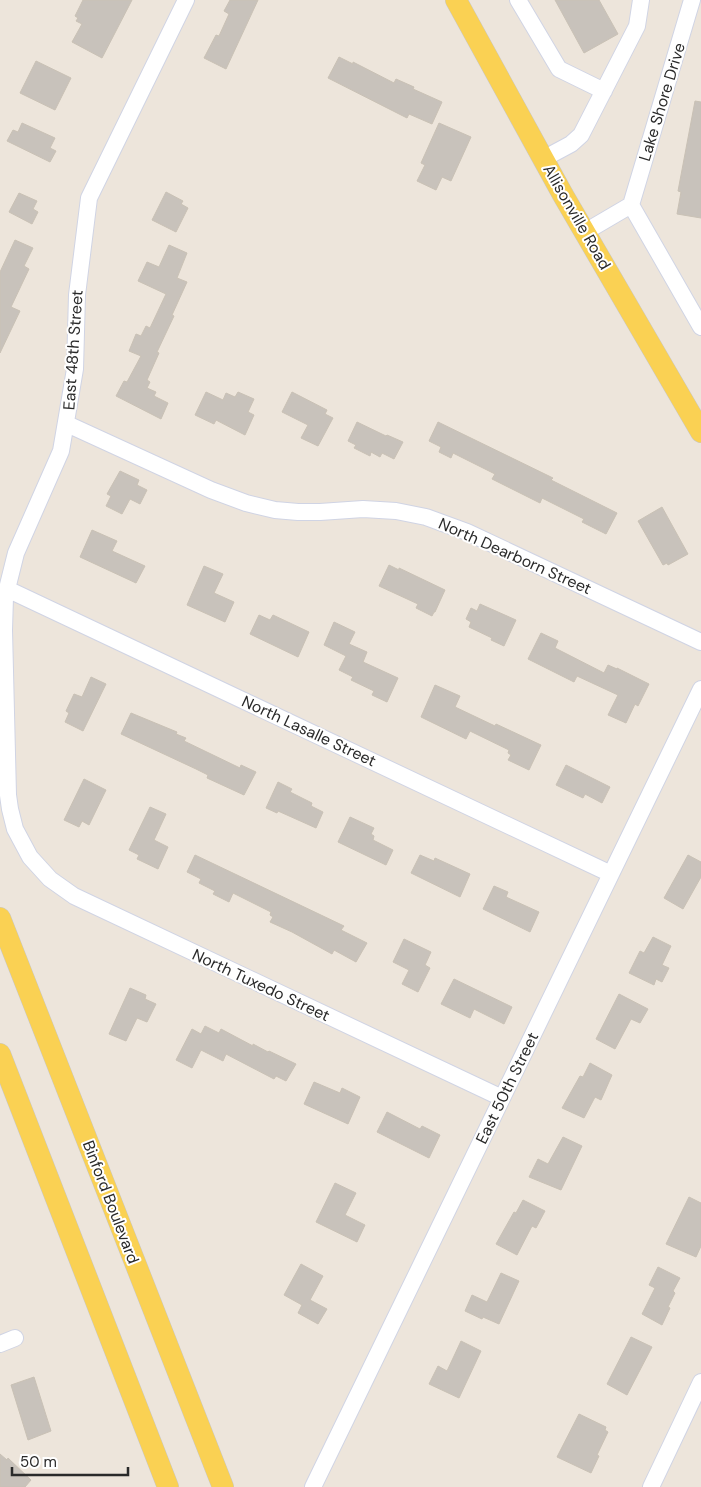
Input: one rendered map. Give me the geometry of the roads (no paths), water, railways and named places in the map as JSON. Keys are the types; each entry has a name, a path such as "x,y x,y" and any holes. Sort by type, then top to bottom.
{"main road":[{"name":"Allisonville Road","path":"456,0 543,159 701,432"},
{"name":"Binford Boulevard","path":"0,918 223,1487"},
{"path":"0,1054 168,1487"}],"street":[{"name":"East 48th Street","path":"30,857 15,829 8,795 4,609 10,571 20,541 61,450 75,369 76,295 89,198 186,0"},
{"path":"518,0 559,69 604,91"},
{"path":"543,159 571,144 581,135 637,26 641,0"},
{"name":"Lake Shore Drive","path":"631,205 692,0"},
{"path":"585,232 631,205 701,327"},
{"name":"North Dearborn Street","path":"66,424 211,490 246,503 276,510 298,512 334,512 363,509 396,510 440,522 468,532 701,642"},
{"name":"North Lasalle Street","path":"7,589 611,874"},
{"name":"East 50th Street","path":"313,1487 701,690"},
{"name":"North Tuxedo Street","path":"30,857 50,879 74,896 502,1098"},
{"path":"651,1487 701,1382"}]}
